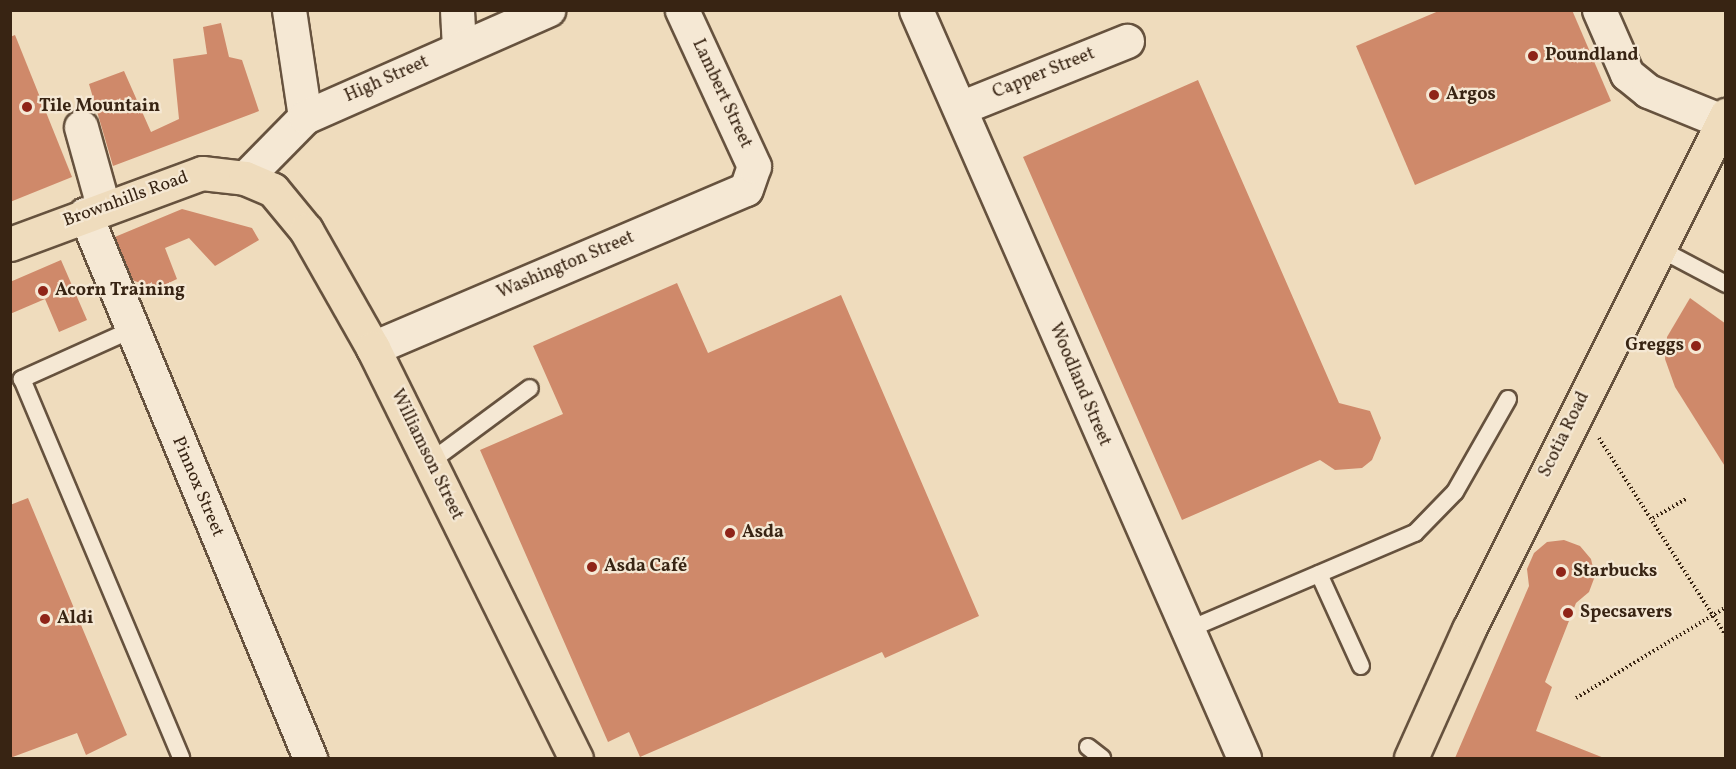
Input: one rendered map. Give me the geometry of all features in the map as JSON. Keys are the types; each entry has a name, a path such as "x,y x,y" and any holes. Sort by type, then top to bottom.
{"main road":[{"name":"Scotia Road","path":"1411,759 1579,407 1724,118"},
{"name":"Brownhills Road","path":"10,244 94,210 202,173 245,178"},
{"name":"Williamson Street","path":"245,178 273,190 291,207 373,348 576,759"}],"street":[{"path":"289,10 305,117"},
{"path":"457,10 459,47"},
{"name":"High Street","path":"245,178 305,117 459,47 548,10"},
{"name":"Lambert Street","path":"682,10 754,166 754,178"},
{"name":"Woodland Street","path":"916,10 1185,631 1244,759"},
{"path":"1599,10 1627,74 1648,91 1724,118"},
{"name":"Capper Street","path":"960,108 1127,40"},
{"name":"Pinnox Street","path":"81,127 99,246 131,330 310,759"},
{"name":"Washington Street","path":"373,348 746,189 754,178"}],"lane":[{"path":"1658,248 1725,285"},
{"path":"131,330 22,379 181,759"},
{"path":"430,462 530,388"},
{"path":"1185,631 1415,533 1455,492 1508,399"},
{"path":"1319,574 1361,666"},
{"path":"1089,759 1088,747 1102,759"}],"path":[{"path":"1579,407 1653,518 1725,636"},
{"path":"1653,518 1686,499"},
{"path":"1576,698 1725,607"}],"building":[{"path":"1441,10 1572,10 1611,101 1415,185 1356,46"},
{"path":"221,23 229,57 242,60 259,111 113,166 89,84 124,71 151,132 179,119 173,59 207,54 203,27"},
{"name":"Tile Mountain","path":"15,35 72,177 10,202 10,37"},
{"path":"1198,80 1339,403 1370,411 1381,438 1372,460 1362,468 1335,470 1320,460 1182,520 1023,157"},
{"path":"182,209 252,228 259,240 215,266 189,238 165,248 177,279 156,289 127,278 110,239"},
{"name":"Acorn Training","path":"61,260 87,320 59,332 45,299 10,314 10,282"},
{"name":"Asda","path":"677,283 708,353 841,295 979,616 885,658 882,652 640,757 629,732 608,742 480,450 563,414 533,346"},
{"path":"1690,298 1726,324 1726,468 1675,387 1665,359 1667,337"},
{"name":"Aldi","path":"28,498 127,735 86,755 77,733 10,758 10,505"},
{"path":"1564,540 1580,546 1591,559 1595,576 1589,592 1576,603 1545,682 1552,687 1536,731 1604,758 1455,758 1529,586 1527,569 1534,553 1547,542"}],"place":[{"name":"Poundland","path":"1533,56"},
{"name":"Argos","path":"1434,95"},
{"name":"Tile Mountain","path":"27,107"},
{"name":"Acorn Training","path":"43,291"},
{"name":"Greggs","path":"1696,346"},
{"name":"Asda","path":"730,533"},
{"name":"Asda Café","path":"592,567"},
{"name":"Starbucks","path":"1561,572"},
{"name":"Specsavers","path":"1568,613"},
{"name":"Aldi","path":"45,619"}]}
